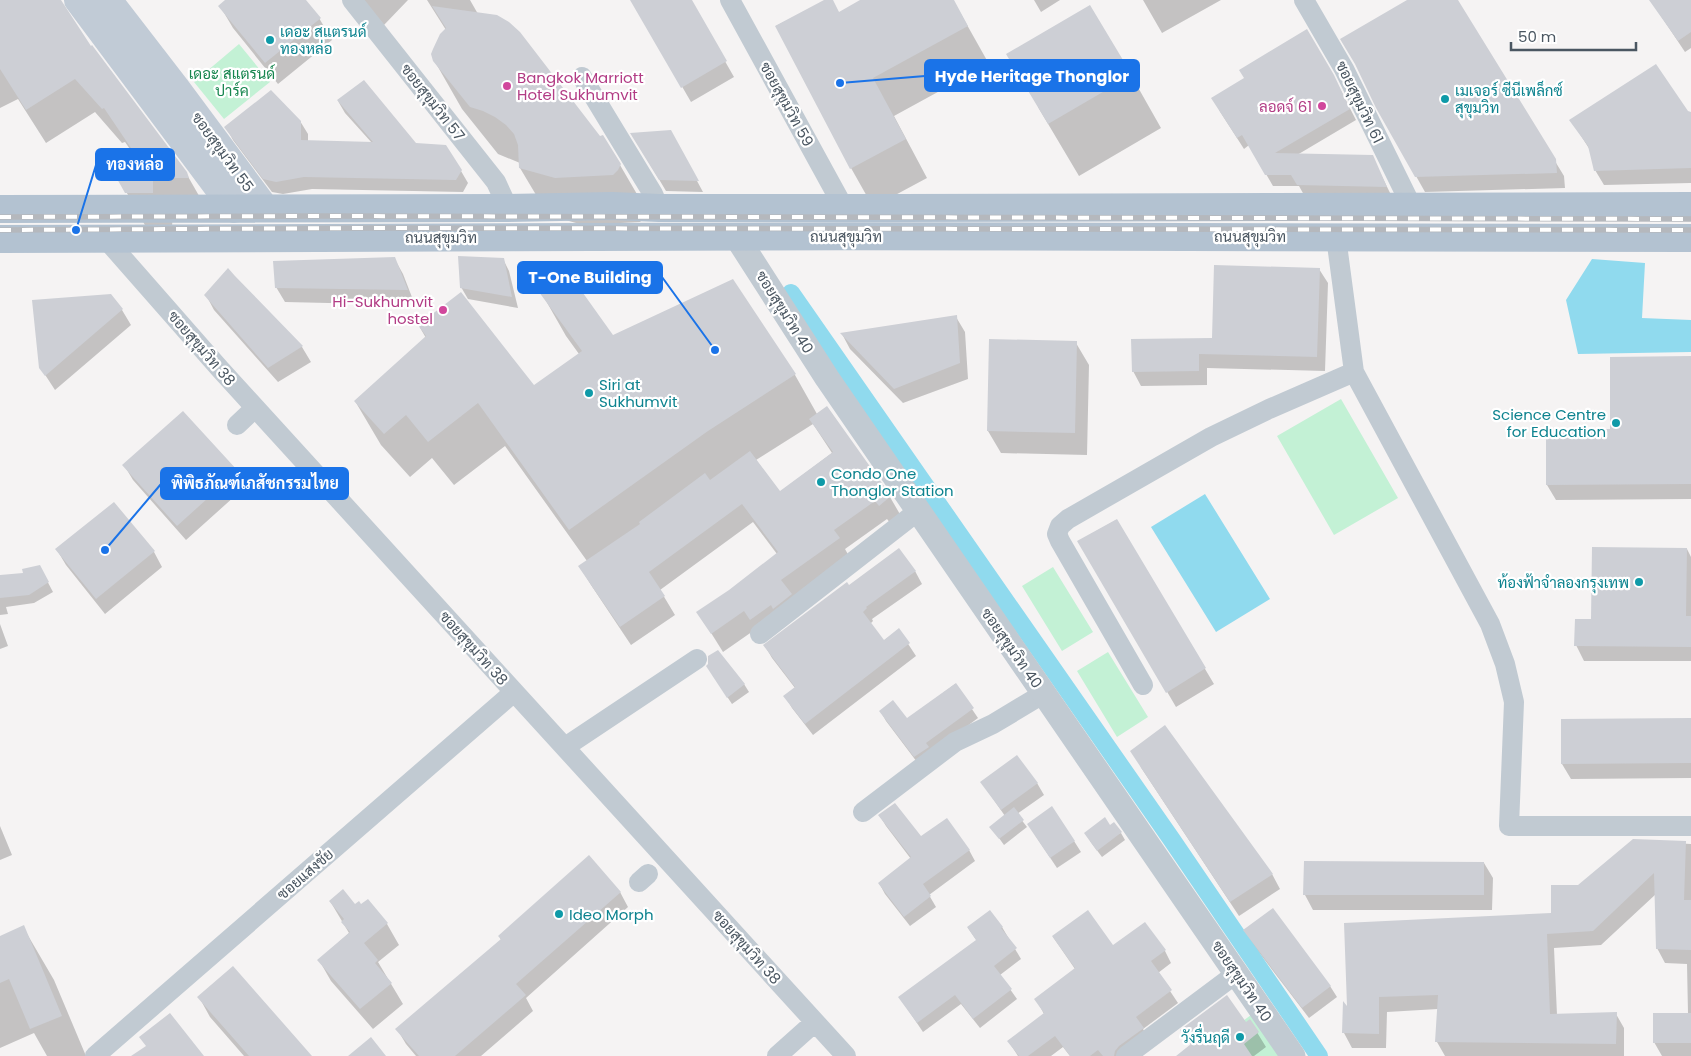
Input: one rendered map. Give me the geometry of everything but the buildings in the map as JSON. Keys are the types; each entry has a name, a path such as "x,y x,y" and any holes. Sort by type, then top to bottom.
{"main road":[{"name":"ซอยสุขุมวิท 55","path":"78,0 234,208"},
{"name":"ซอยสุขุมวิท 55","path":"108,0 265,208"},
{"name":"ถนนสุขุมวิท","path":"0,209 612,206 659,208 1691,206"},
{"path":"1412,207 1412,237"},
{"path":"232,237 234,208"},
{"path":"265,208 268,237"},
{"path":"734,208 736,236"},
{"name":"ถนนสุขุมวิท","path":"0,239 736,236 1691,238"}],"street":[{"name":"ซอยสุขุมวิท 57","path":"352,0 496,182 508,208"},
{"name":"ซอยสุขุมวิท 59","path":"730,0 844,208"},
{"name":"ซอยสุขุมวิท 61","path":"1304,0 1344,69 1412,207"},
{"path":"582,77 653,194 659,208"},
{"name":"ซอยสุขุมวิท 40","path":"736,236 826,378 1293,1056"},
{"path":"1336,237 1354,372 1490,624 1505,664 1514,702 1509,826 1691,826"},
{"name":"ซอยสุขุมวิท 38","path":"105,238 255,408 846,1056"},
{"path":"1143,685 1060,541 1057,534 1060,526 1068,519 1210,437 1354,372"},
{"path":"238,426 255,408"},
{"path":"760,634 918,511"},
{"path":"565,747 697,659"},
{"name":"ซอยแสงชัย","path":"95,1056 514,692"},
{"path":"863,812 955,742 993,724 1043,694"},
{"path":"1126,1056 1237,973"},
{"path":"777,1056 815,1022"}],"green space":[{"name":"เดอะ สแตรนด์ ปาร์ค","path":"239,44 270,82 224,119 194,82"},
{"path":"1341,399 1398,498 1334,535 1277,436"},
{"path":"1053,567 1093,632 1062,651 1022,586"},
{"path":"1108,652 1148,717 1117,737 1077,671"},
{"path":"1255,1012 1286,1056 1196,1056"}],"water":[{"path":"1592,259 1645,263 1642,318 1691,320 1691,352 1578,354 1566,300"},
{"path":"1205,494 1270,599 1216,632 1151,527"}],"waterway":[{"path":"791,293 1172,840 1319,1056"}],"railway":[{"path":"0,217 1691,219"},
{"path":"0,230 370,228 1691,230"}],"place":[{"name":"เดอะ สแตรนด์ ทองหล่อ","path":"270,40"},
{"name":"Hyde Heritage Thonglor","path":"840,83"},
{"name":"Bangkok Marriott Hotel Sukhumvit","path":"507,86"},
{"name":"เมเจอร์ ซีนีเพล็กซ์ สุขุมวิท","path":"1445,99"},
{"name":"ลอดจ์ 61","path":"1322,106"},
{"name":"ทองหล่อ","path":"76,230"},
{"name":"Hi-Sukhumvit hostel","path":"443,310"},
{"name":"T-One Building","path":"715,350"},
{"name":"Siri at Sukhumvit","path":"589,393"},
{"name":"Science Centre for Education","path":"1616,423"},
{"name":"Condo One Thonglor Station","path":"821,482"},
{"name":"พิพิธภัณฑ์เภสัชกรรมไทย","path":"105,550"},
{"name":"ท้องฟ้าจำลองกรุงเทพ","path":"1639,582"},
{"name":"Ideo Morph","path":"559,914"},
{"name":"วังรื่นฤดี","path":"1240,1037"}]}
